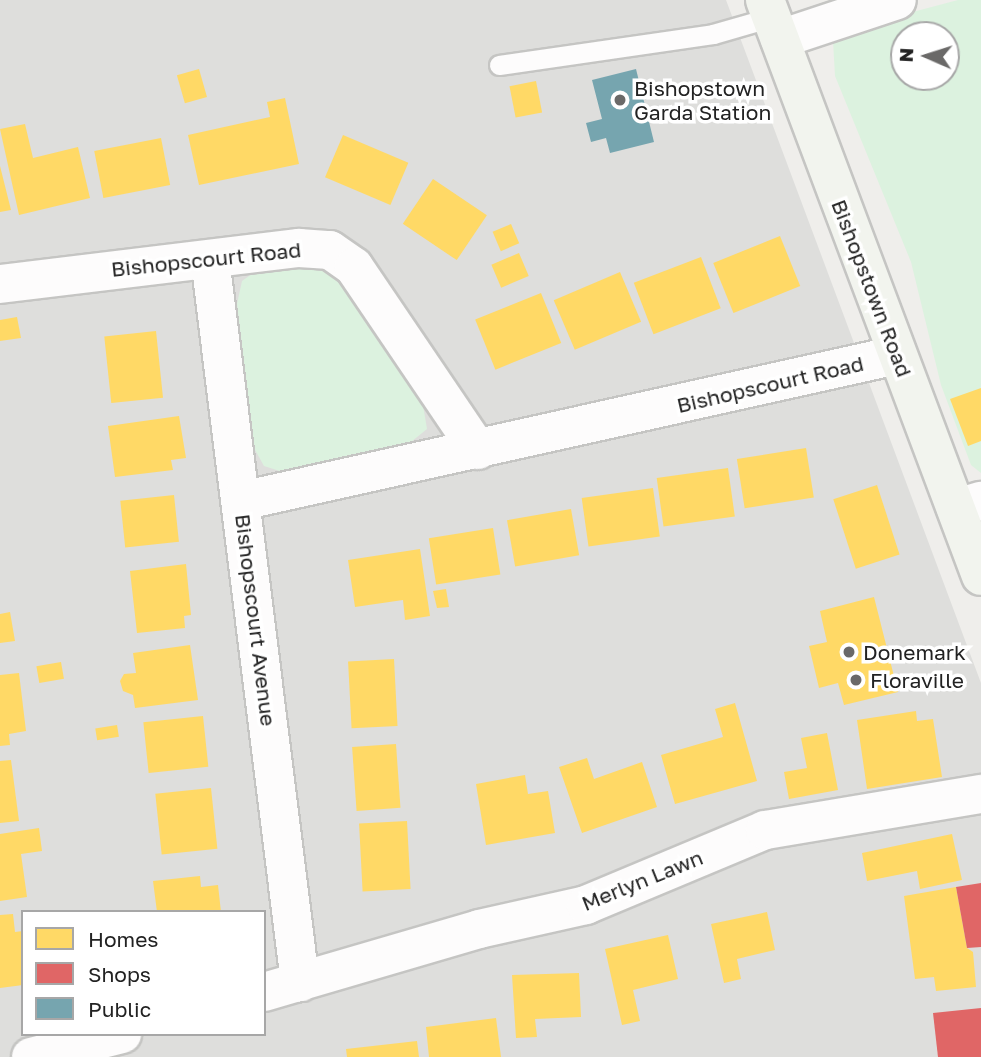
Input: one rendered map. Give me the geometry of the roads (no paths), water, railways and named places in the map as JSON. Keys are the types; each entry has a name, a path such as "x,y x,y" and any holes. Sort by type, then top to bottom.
{"main road":[{"name":"Bishopstown Road","path":"772,19 897,355 968,504 981,576"}],"street":[{"path":"772,19 897,0"},
{"name":"Bishopscourt Road","path":"0,284 299,248 330,250 354,267 478,450"},
{"name":"Bishopscourt Avenue","path":"210,259 241,501 282,987"},
{"name":"Bishopscourt Road","path":"241,501 897,355"},
{"name":"Merlyn Lawn","path":"282,987 479,929 586,905 765,830 981,794"},
{"path":"31,1057 114,1036"}],"lane":[{"path":"499,65 713,34 772,19"}],"place":[{"name":"Bishopstown Garda Station","path":"620,100"},
{"name":"Donemark","path":"849,652"},
{"name":"Floraville","path":"856,680"}]}
